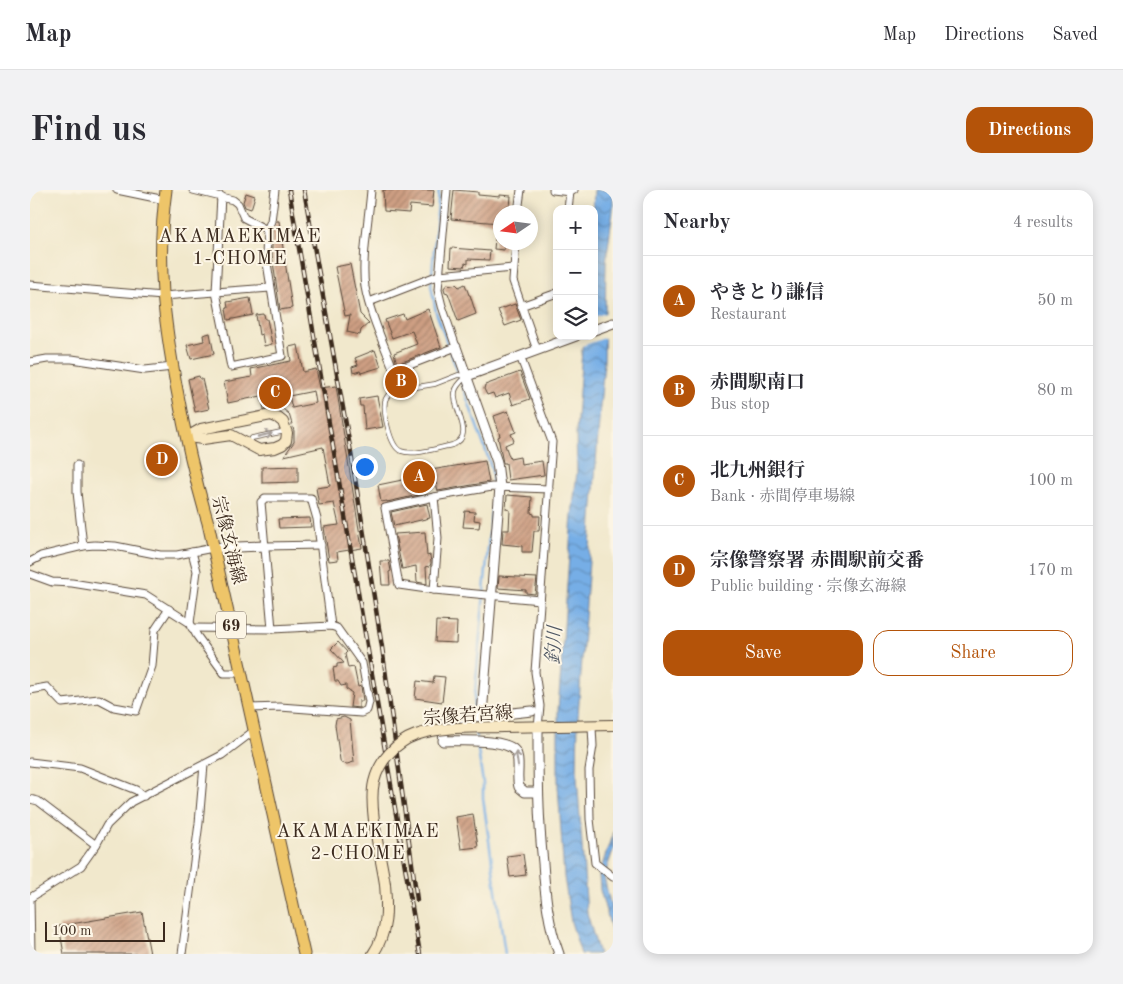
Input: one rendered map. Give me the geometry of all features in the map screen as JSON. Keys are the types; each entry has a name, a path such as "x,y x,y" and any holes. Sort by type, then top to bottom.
{"main road":[{"name":"宗像玄海線","path":"165,195 162,254 166,331 186,437 232,628 304,954"},
{"path":"271,415 283,422 287,431 286,441 282,445 259,450 231,435 203,439 186,437 201,429 271,415"},
{"name":"宗像若宮線","path":"373,954 386,925 387,909 374,816 374,782 382,763 396,747 416,735 432,731 503,727 542,728 613,725"}],"street":[{"path":"117,190 165,195"},
{"path":"193,190 233,200 238,204 244,218 267,230"},
{"path":"221,196 216,292 231,367 282,356 266,257 267,230 271,221 275,190"},
{"path":"371,190 364,267 365,285 368,302 394,371 456,347"},
{"path":"446,190 438,290 497,462 500,487 482,715"},
{"path":"519,205 520,190"},
{"path":"553,190 572,191 569,205"},
{"path":"515,250 513,281 537,350"},
{"path":"368,302 439,275 513,268"},
{"path":"30,285 163,296 270,288"},
{"path":"521,306 553,294"},
{"path":"598,329 613,323"},
{"path":"467,376 565,340"},
{"path":"520,356 552,442 536,672 542,728 538,792 546,905 553,938 559,954"},
{"path":"30,362 47,359 72,359 145,370 173,367"},
{"path":"77,465 77,492 84,546"},
{"path":"540,600 399,585 385,508 434,497 500,487 549,490"},
{"path":"434,497 438,538 434,590"},
{"path":"272,629 261,502 265,498 311,498 321,545 330,626"},
{"path":"30,562 41,556 95,545 115,546 160,555 177,555 213,548 321,545"},
{"path":"191,625 197,572 192,552"},
{"path":"30,574 52,582 72,583 146,595 191,625 224,673 242,673"},
{"path":"30,690 47,687 62,703 99,698 114,707 136,711 152,666 155,630 169,609"},
{"path":"191,625 272,629 330,626 337,628 362,663 369,702 367,710 361,713 280,707 250,708"},
{"path":"532,711 465,718 449,715 446,718 443,740 508,745 518,755 519,787 525,792 538,792"},
{"path":"591,727 593,746 589,770 590,819 595,863 613,877"},
{"path":"31,954 30,898 81,866 107,825 130,802 222,755 255,730"},
{"path":"30,762 80,768 136,790 144,796"},
{"path":"182,954 204,765"},
{"path":"30,800 38,801 96,845"}],"lane":[{"path":"458,375 467,376 458,385 455,392 463,433 458,443 412,452 399,451 394,446 390,433 385,402 388,395 392,391 435,384 458,375"}],"water":[{"path":"594,190 613,190 613,210 606,262 604,363 578,716 577,776 587,913 599,954 581,954 571,922 564,877 558,786 558,710 572,515 577,472 576,433 583,340 598,340 598,205 593,205"},
{"path":"613,832 613,850 604,877 613,916 613,936 600,890 599,875"}],"pier":[{"path":"608,312 607,337 579,347 580,340 598,340 598,316"}],"building":[{"path":"383,190 434,190 432,207 410,205 409,213 384,211"},
{"path":"454,190 478,192 478,195 511,196 510,205 493,205 493,222 451,219"},
{"path":"246,193 255,196 251,209 245,207 243,202"},
{"path":"276,221 279,221 292,308 280,310 272,255 272,231"},
{"path":"451,248 490,251 489,260 468,259 468,264 465,263 464,267 450,266"},
{"path":"350,264 360,314 369,323 361,330 360,335 347,332 350,315 345,316 335,267"},
{"path":"447,284 456,284 459,287 465,284 476,314 458,321 448,293 445,292 444,288"},
{"path":"250,298 253,315 228,320 227,302"},
{"path":"515,304 521,320 505,326 498,310"},
{"path":"428,309 441,347 397,364 394,353 417,344 412,331 392,338 385,320 403,314 405,319"},
{"path":"264,314 265,319 267,319 272,344 264,346 262,334 259,335 256,315"},
{"path":"210,333 214,354 191,359 187,345 204,341 203,335"},
{"path":"298,345 303,372 316,369 320,388 336,386 362,548 337,552 338,560 329,561 324,527 339,525 334,503 319,505 316,488 330,486 323,447 284,456 294,442 294,431 289,414 283,409 264,409 261,396 228,403 224,382 252,377 251,369 291,361 289,347","holes":["314,391 316,403 292,408 289,396"]},
{"path":"375,350 381,367 361,373 360,371 353,373 352,367 358,365 355,358"},
{"path":"520,372 530,399 513,405 509,393 495,398 493,393 487,395 484,389 485,385"},
{"path":"199,376 202,379 209,409 195,412 188,379"},
{"path":"377,396 383,427 365,430 363,406 360,406 359,399"},
{"path":"508,411 516,432 511,434 514,441 505,445 510,459 520,457 521,464 542,461 544,475 508,480 506,463 503,463 498,437 500,436 494,416"},
{"path":"485,461 489,482 438,491 435,479 420,482 423,494 381,502 378,485 412,478 411,475 431,470"},
{"path":"298,466 298,482 262,483 262,467"},
{"path":"507,495 532,497 531,513 534,516 540,516 539,531 534,531 532,552 522,552 522,546 502,544 503,530 509,530 510,510 506,509"},
{"path":"427,504 430,518 394,526 391,512"},
{"path":"465,511 475,512 474,520 480,521 479,528 463,527"},
{"path":"310,518 311,527 279,528 278,519"},
{"path":"425,532 427,556 430,555 431,563 430,566 426,567 427,584 417,582 416,566 402,569 395,534"},
{"path":"380,561 389,561 391,571 389,572 390,585 382,585"},
{"path":"499,576 537,578 535,594 526,593 526,590 498,588"},
{"path":"436,621 457,622 456,643 435,642"},
{"path":"338,642 347,652 345,654 348,668 354,667 358,687 361,686 363,701 359,701 359,708 350,707 352,693 346,689 346,685 341,686 338,681 335,681 333,668 337,667 337,664 344,663 331,649"},
{"path":"434,676 445,677 442,702 415,698 417,681 433,683"},
{"path":"344,717 350,720 354,762 347,764 341,763 340,760 335,725 336,719"},
{"path":"473,814 478,847 461,849 456,817"},
{"path":"523,854 526,875 510,877 507,856"},
{"path":"142,912 150,954 64,954 59,926"}],"waterway":[{"path":"439,190 431,285 436,312 492,471 493,492 473,714"},
{"path":"475,730 505,954"}],"railway":[{"path":"289,190 420,954"},
{"path":"304,190 350,447 382,647 417,900"}],"place":[{"name":"赤間駅南口","path":"401,382"},
{"name":"北九州銀行","path":"275,393"},
{"name":"宗像警察署 赤間駅前交番","path":"162,460"},
{"name":"やきとり謙信","path":"419,477"}],"district":[{"name":"AKAMAEKIMAE 1-CHOME","path":"240,246"},
{"name":"AKAMAEKIMAE 2-CHOME","path":"358,841"}],"water label":[{"name":"釣川","path":"553,645"}]}
